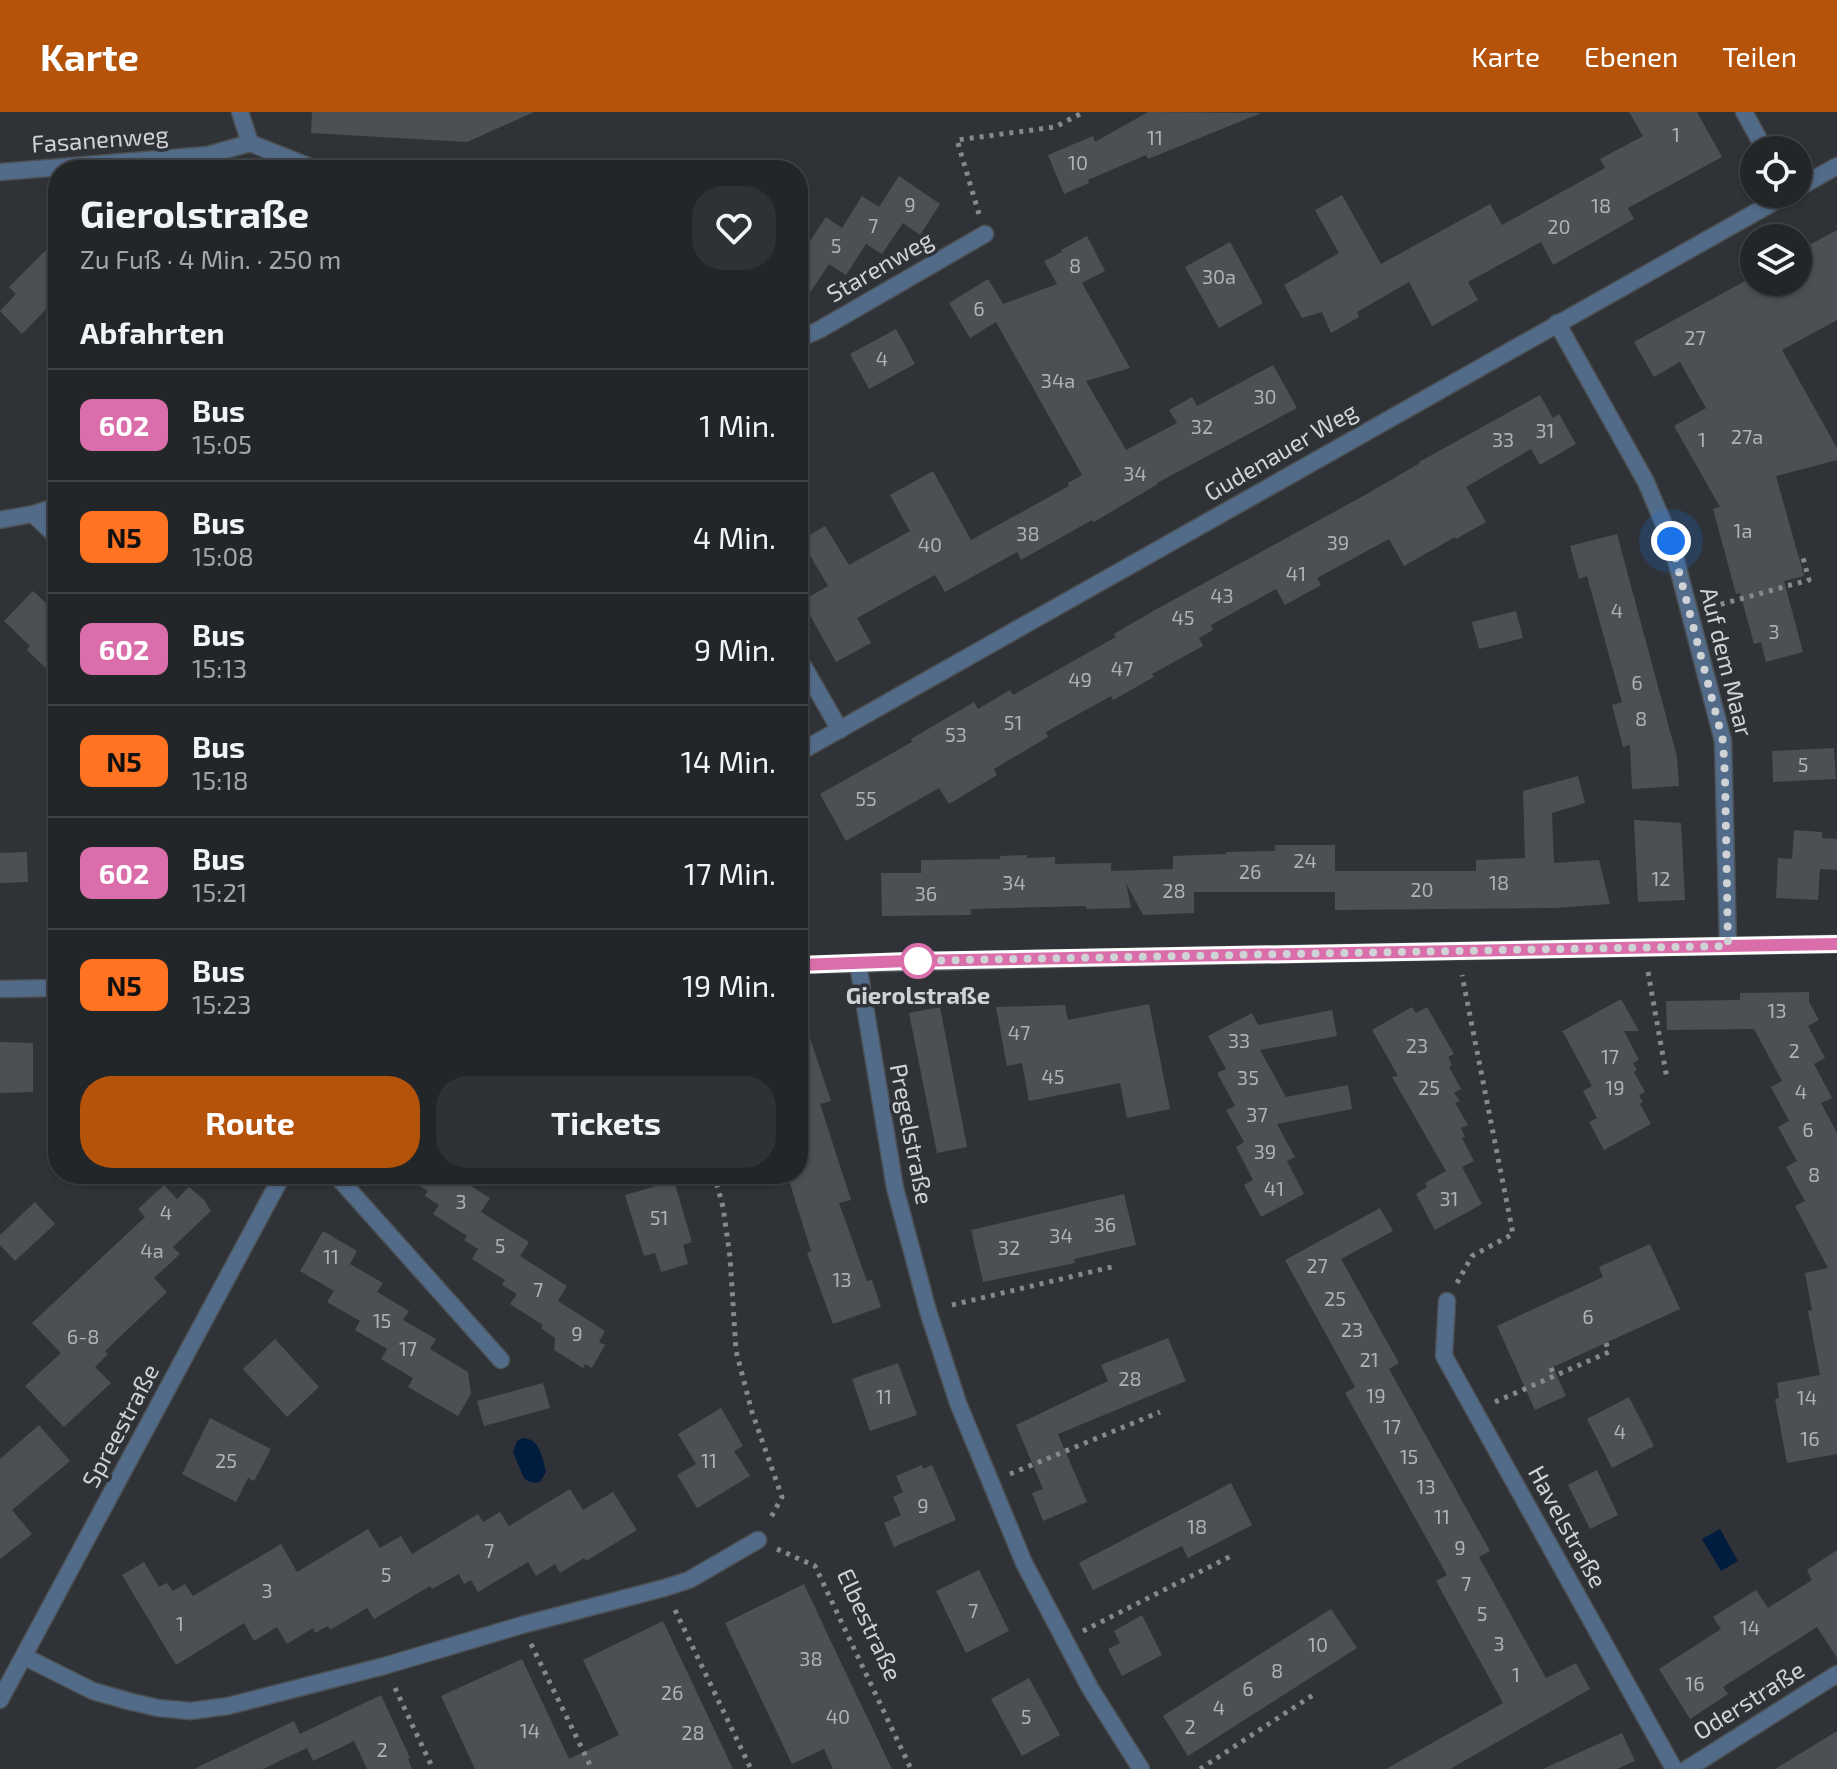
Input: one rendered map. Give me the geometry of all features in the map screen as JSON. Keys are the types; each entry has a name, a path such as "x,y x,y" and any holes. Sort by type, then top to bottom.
{"street":[{"path":"240,112 250,143 293,160"},
{"path":"1744,112 1757,136"},
{"name":"Fasanenweg","path":"147,160 208,155 250,143"},
{"path":"1812,180 1837,166"},
{"name":"Fasanenweg","path":"0,172 48,168"},
{"name":"Gudenauer Weg","path":"808,748 1763,208"},
{"name":"Starenweg","path":"808,335 985,234"},
{"name":"Auf dem Maar","path":"1557,323 1646,482 1671,541 1691,613 1723,741 1728,946"},
{"path":"0,520 48,509"},
{"path":"33,514 48,528"},
{"path":"808,674 840,730"},
{"path":"808,965 1458,950 1728,946 1836,948"},
{"name":"Pregelstraße","path":"858,964 895,1188 928,1311 958,1403 1024,1563 1090,1688 1141,1769"},
{"path":"0,989 48,988"},
{"name":"Spreestraße","path":"0,1700 278,1184"},
{"path":"344,1184 501,1360"},
{"name":"Havelstraße","path":"1447,1301 1444,1356 1674,1769"},
{"path":"25,1657 93,1691 158,1708 191,1711 228,1706 664,1588 689,1580 758,1540"},
{"name":"Oderstraße","path":"1687,1769 1837,1674"}],"path":[{"path":"985,234 957,140 1055,127 1084,112"},
{"path":"1691,613 1809,580 1802,554"},
{"path":"1644,948 1667,1079"},
{"path":"1447,1301 1472,1256 1513,1234 1458,950"},
{"path":"717,1184 730,1257 736,1351 752,1412 782,1497 758,1540"},
{"path":"928,1311 1116,1266"},
{"path":"1476,1411 1609,1352 1606,1343"},
{"path":"1551,1368 1555,1376"},
{"path":"991,1482 1160,1412"},
{"name":"Elbestraße","path":"758,1540 815,1566 911,1769"},
{"path":"1065,1640 1231,1556"},
{"path":"664,1588 751,1769"},
{"path":"522,1625 592,1769"},
{"path":"384,1666 433,1769"},
{"path":"1200,1769 1313,1695"}],"water":[{"path":"523,1438 533,1441 542,1455 546,1472 540,1482 524,1478 513,1452 517,1441"},
{"path":"1720,1529 1738,1561 1721,1571 1702,1539"}],"building":[{"path":"312,112 534,112 467,142 311,133"},
{"path":"1148,112 1261,113 1148,159 1146,155 1064,194 1048,155 1093,136 1095,142"},
{"path":"1629,112 1697,112 1722,157 1628,208 1634,219 1553,265 1541,242 1468,282 1478,300 1432,326 1409,282 1357,312 1359,317 1331,333 1322,312 1302,318 1284,285 1339,253 1315,210 1342,195 1381,264 1490,204 1502,225 1605,168 1600,159 1643,136"},
{"path":"899,176 940,204 920,235 903,223 882,254 866,244 846,275 829,264 808,296 808,244 826,217 842,228 862,196 879,207"},
{"path":"1837,230 1837,320 1782,350 1837,448 1837,460 1776,476 1804,576 1784,581 1803,652 1766,662 1761,642 1754,644 1740,593 1736,594 1713,509 1720,507 1674,426 1706,408 1680,362 1654,377 1634,342 1740,284 1740,296 1812,296 1812,243"},
{"path":"1087,236 1105,271 1082,283 1130,368 1086,381 1126,450 1177,423 1169,410 1192,397 1197,406 1273,365 1297,408 1021,560 1017,552 945,592 935,575 857,618 871,643 836,662 808,612 808,598 828,586 808,552 808,536 825,526 849,565 910,531 890,495 933,471 971,540 1069,486 1068,483 1082,475 996,322 970,338 949,303 988,279 1003,304 1057,284 1044,261"},
{"path":"1230,242 1263,303 1219,328 1185,267"},
{"path":"48,248 48,307 22,334 0,311 16,294 9,287"},
{"path":"896,329 915,364 869,389 850,354"},
{"path":"1540,395 1553,418 1559,414 1576,444 1540,465 1531,449 1466,487 1486,522 1404,566 1389,539 1317,578 1321,585 1285,605 1276,589 1211,625 1213,630 1199,638 1203,646 1113,700 1111,696 1046,732 1048,737 994,769 997,775 949,804 939,788 846,841 820,794 912,742 911,739 974,702 978,709 1010,690 1013,695 1116,637 1114,634 1155,610"},
{"path":"1617,534 1677,757 1679,786 1632,789 1630,745 1623,747 1612,705 1622,702 1587,576 1579,579 1570,546"},
{"path":"33,591 48,605 48,670 27,650 30,646 4,621"},
{"path":"1516,611 1523,638 1479,649 1472,622"},
{"path":"1834,748 1836,779 1773,782 1772,751"},
{"path":"1578,776 1585,803 1552,813 1554,863 1599,860 1610,904 1555,908 1335,910 1335,871 1476,871 1476,860 1525,858 1523,791"},
{"path":"1634,820 1681,823 1685,900 1638,902"},
{"path":"1794,830 1822,832 1822,838 1837,839 1837,870 1820,869 1818,900 1776,898 1778,858 1792,859"},
{"path":"1275,845 1335,845 1335,892 1194,892 1194,913 1143,915 1126,883 1131,908 971,909 971,915 882,916 881,873 921,873 921,860 1000,859 1000,856 1027,855 1027,858 1055,857 1055,864 1111,863 1111,871 1173,869 1173,856 1275,851"},
{"path":"27,852 28,882 0,883 0,853"},
{"path":"1809,992 1809,1002 1819,1020 1808,1026 1825,1058 1814,1064 1832,1098 1821,1103 1837,1133 1837,1454 1787,1463 1775,1399 1779,1398 1777,1383 1820,1375 1808,1311 1812,1310 1805,1273 1828,1268 1795,1206 1805,1201 1786,1167 1797,1161 1778,1127 1789,1121 1771,1087 1782,1081 1754,1029 1667,1030 1666,1001 1740,1000 1740,993"},
{"path":"1621,999 1639,1031 1624,1031 1639,1060 1633,1063 1637,1070 1634,1072 1645,1092 1639,1095 1643,1102 1640,1104 1651,1124 1604,1150 1589,1122 1597,1118 1583,1091 1592,1086 1561,1032"},
{"path":"1149,1004 1170,1109 1127,1118 1120,1083 1029,1101 1022,1063 1007,1066 996,1007 1065,1005 1068,1020"},
{"path":"940,1007 967,1147 937,1153 909,1013"},
{"path":"1412,1007 1416,1013 1427,1007 1454,1054 1448,1057 1452,1065 1449,1067 1461,1089 1454,1093 1460,1101 1455,1103 1468,1125 1461,1128 1465,1137 1462,1138 1474,1161 1462,1167 1482,1204 1435,1230 1416,1194 1427,1187 1425,1183 1446,1171 1392,1077 1398,1076 1372,1030"},
{"path":"1332,1010 1337,1036 1260,1050 1286,1097 1348,1085 1352,1109 1277,1124 1295,1157 1287,1161 1304,1194 1261,1217 1244,1185 1253,1180 1236,1147 1244,1142 1226,1110 1235,1106 1217,1073 1226,1069 1208,1036 1252,1013 1258,1025"},
{"path":"808,1032 831,1101 820,1104 851,1200 839,1203 867,1281 872,1280 881,1307 833,1324 807,1253 811,1251 790,1184 808,1184"},
{"path":"0,1042 33,1043 33,1092 0,1093"},
{"path":"416,1184 468,1184 490,1198 481,1212 529,1242 520,1256 567,1286 558,1301 605,1331 599,1342 605,1345 592,1368 585,1364 583,1368 554,1350 555,1338 541,1328 543,1325 510,1304 517,1294 502,1285 505,1280 472,1259 478,1249 464,1240 467,1236 433,1214 439,1205 425,1196 428,1191"},
{"path":"664,1184 675,1184 692,1242 683,1245 688,1264 661,1272 655,1253 644,1256 625,1195"},
{"path":"164,1185 177,1199 189,1187 211,1211 173,1247 180,1254 154,1278 167,1292 105,1351 108,1354 95,1367 111,1383 64,1427 25,1386 61,1353 32,1323 145,1217 138,1209"},
{"path":"1124,1194 1136,1245 1074,1259 1075,1263 983,1282 971,1230"},
{"path":"35,1202 55,1224 15,1261 0,1245 0,1235"},
{"path":"1380,1208 1393,1231 1341,1259 1399,1363 1389,1369 1490,1551 1479,1557 1546,1678 1576,1663 1590,1689 1450,1769 1386,1769 1503,1703 1436,1581 1447,1575 1345,1393 1355,1387 1285,1260"},
{"path":"323,1231 357,1251 350,1264 383,1283 377,1292 409,1311 403,1320 436,1339 430,1349 468,1372 471,1394 458,1416 408,1387 413,1378 381,1359 387,1349 355,1330 360,1321 327,1302 334,1291 300,1271"},
{"path":"1650,1244 1680,1309 1553,1367 1566,1396 1535,1410 1497,1326 1603,1277 1599,1267"},
{"path":"1168,1338 1186,1381 1058,1434 1087,1502 1043,1521 1032,1493 1043,1489 1016,1425 1108,1381 1101,1365"},
{"path":"275,1339 319,1387 287,1417 243,1369"},
{"path":"898,1363 917,1415 870,1431 852,1379"},
{"path":"543,1383 550,1408 484,1426 477,1401"},
{"path":"1629,1397 1654,1446 1612,1468 1587,1419"},
{"path":"721,1408 743,1446 734,1451 750,1476 697,1508 677,1475 696,1464 678,1434"},
{"path":"210,1418 271,1449 254,1481 248,1478 236,1502 182,1474"},
{"path":"39,1425 70,1461 12,1510 32,1534 0,1559 0,1459"},
{"path":"922,1465 923,1469 932,1465 956,1520 894,1547 884,1523 901,1515 893,1497 903,1492 896,1476"},
{"path":"1597,1470 1618,1515 1590,1529 1568,1485"},
{"path":"1231,1483 1252,1525 1188,1558 1182,1546 1093,1590 1079,1563"},
{"path":"570,1489 583,1510 613,1492 637,1530 560,1573 555,1564 536,1576 528,1562 478,1592 471,1580 464,1584 459,1574 432,1589 430,1586 374,1619 367,1608 330,1630 328,1626 315,1633 313,1628 287,1644 277,1627 254,1641 244,1623 176,1665 122,1575 144,1562 159,1587 167,1583 173,1591 185,1584 193,1596 281,1544 297,1572 368,1529 380,1548 401,1536 412,1554 478,1514 483,1522 500,1512 509,1526"},
{"path":"1837,1550 1837,1658 1817,1627 1723,1687 1728,1694 1690,1719 1659,1669 1721,1629 1713,1617 1756,1590 1768,1608 1812,1580 1807,1570"},
{"path":"979,1570 1009,1631 966,1653 936,1591"},
{"path":"804,1584 892,1769 833,1769 824,1749 792,1764 725,1623"},
{"path":"1331,1609 1357,1648 1188,1756 1163,1716"},
{"path":"1142,1615 1162,1655 1122,1676 1108,1649 1120,1643 1114,1631"},
{"path":"663,1621 733,1769 475,1769 441,1696 522,1659 569,1759 619,1735 583,1660"},
{"path":"1029,1678 1060,1735 1022,1756 991,1699"},
{"path":"381,1695 410,1758 412,1769 367,1769 354,1741 313,1761 307,1748 263,1769 194,1769 294,1721 300,1734"},
{"path":"1837,1731 1837,1769 1775,1769"},
{"path":"1622,1733 1635,1761 1617,1769 1543,1769"}],"bus line":[{"name":"602","path":"808,965 1837,944"}],"place":[{"name":"Gierolstraße","path":"918,961"}],"route":[{"path":"918,961 908,961 1728,946 1723,741 1671,541"}]}
